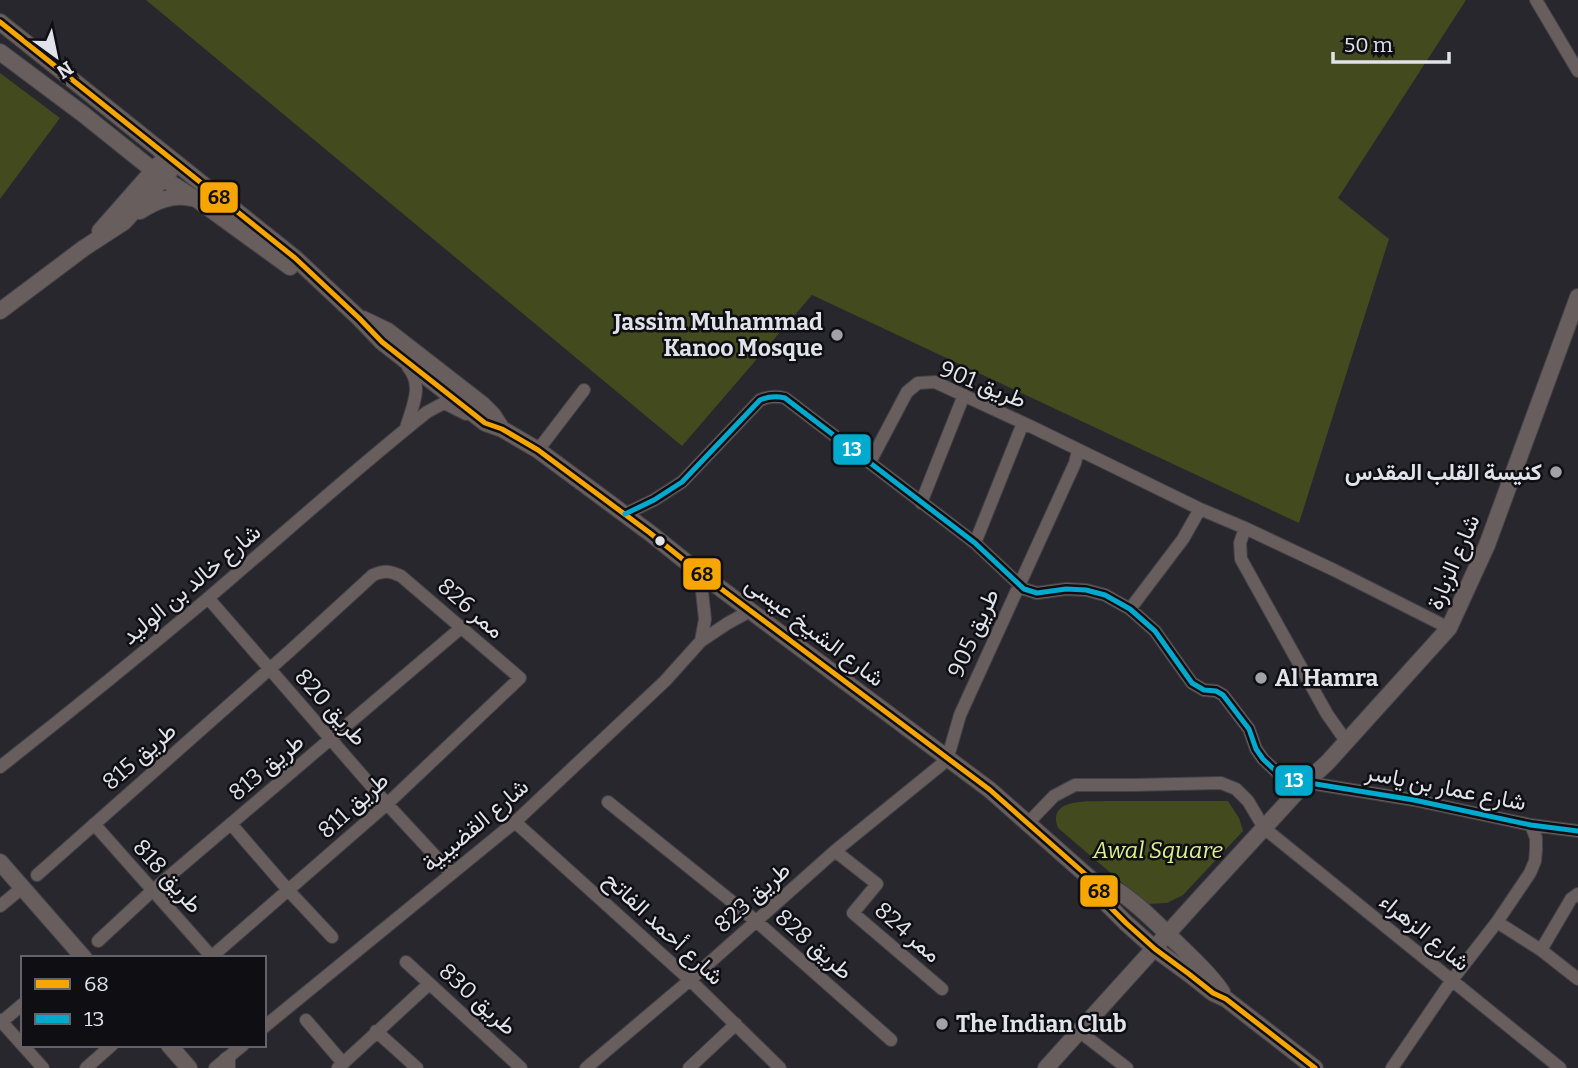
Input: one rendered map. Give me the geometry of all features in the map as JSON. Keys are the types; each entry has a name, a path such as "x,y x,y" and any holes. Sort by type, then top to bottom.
{"street":[{"path":"1536,0 1578,71"},
{"name":"شارع الشيخ عيسى","path":"0,22 295,258 376,337 485,423 502,429 538,450 990,790 1093,881 1108,905 1155,949 1226,999 1315,1068"},
{"name":"شارع الشيخ عيسى","path":"0,52 158,174 309,279 320,281"},
{"path":"84,248 158,174 171,170 172,161"},
{"path":"124,222 158,174"},
{"path":"0,311 84,248 152,204 181,196 199,201"},
{"name":"شارع الزبارة","path":"1155,949 1449,628 1487,545 1578,297"},
{"name":"شارع الشيخ عيسى","path":"359,318 388,331 451,379 488,409 502,429"},
{"path":"398,355 415,374 418,387 406,429"},
{"name":"طريق 901","path":"870,462 907,392 918,383 934,382 1245,528 1449,628"},
{"path":"538,450 584,390"},
{"path":"921,503 964,395"},
{"path":"625,514 682,482 753,406 760,400 777,396 793,403 975,543 1018,585"},
{"name":"شارع خالد بن الوليد","path":"0,767 109,681 323,497 427,412 443,403 485,423"},
{"path":"975,543 1023,423"},
{"name":"طريق 905","path":"947,760 960,715 1075,463 1078,450"},
{"path":"1130,609 1184,539 1200,509"},
{"path":"1245,528 1240,543 1241,559 1327,715 1346,741"},
{"name":"ممر 826","path":"270,670 373,575 383,571 392,572 410,583 520,678"},
{"path":"700,573 705,619 701,641"},
{"name":"شارع عمار بن ياسر","path":"1018,585 1028,592 1037,593 1066,589 1086,590 1105,595 1130,609 1155,631 1192,683 1204,690 1219,693 1230,703 1249,729 1256,749 1271,768 1291,780 1414,800 1531,825 1578,831"},
{"name":"طريق 820","path":"208,598 387,804 451,873"},
{"name":"شارع القضيبية","path":"266,1025 515,821 665,681 701,641 750,611"},
{"name":"طريق 813","path":"98,941 153,890 462,628"},
{"name":"طريق 815","path":"37,875 270,670"},
{"name":"طريق 811","path":"212,956 387,804 520,678"},
{"name":"طريق 823","path":"586,1068 835,851 947,760"},
{"path":"1028,823 1054,796 1075,785 1221,783 1236,789 1248,801 1264,828"},
{"name":"طريق 828","path":"608,802 756,921 891,1040"},
{"name":"شارع أحمد الفاتح","path":"515,821 690,980 780,1068"},
{"name":"طريق 818","path":"94,824 210,956"},
{"path":"231,824 332,937"},
{"path":"1392,1068 1530,873 1536,849 1536,838 1531,825"},
{"name":"شارع الزهراء","path":"1264,828 1560,1068"},
{"name":"ممر 824","path":"835,851 877,884 853,913 942,989"},
{"path":"0,862 80,956"},
{"name":"شارع الشيخ عيسى","path":"1093,881 1117,891 1168,934 1217,984 1226,999"},
{"path":"0,906 22,888"},
{"path":"1541,950 1571,899 1578,894"},
{"path":"1497,922 1541,950 1578,979"},
{"path":"1046,1068 1155,949"},
{"name":"طريق 830","path":"405,962 521,1068"},
{"path":"306,1020 340,1065 429,984"},
{"path":"21,1006 0,1022 21,1044"},
{"path":"689,1068 736,1024"},
{"path":"376,1031 417,1068"},
{"path":"1080,1032 1128,1068"},
{"path":"23,1047 43,1068"},
{"path":"86,1068 110,1047"},
{"path":"159,1047 176,1068"},
{"path":"171,1047 189,1068"},
{"path":"223,1065 241,1047"}],"green space":[{"path":"146,0 1466,0 1338,198 1389,239 1299,523 812,295 682,446"},
{"path":"0,73 60,118 0,199"},
{"name":"Awal Square","path":"1108,801 1228,801 1239,818 1243,831 1183,895 1167,903 1147,904 1058,828 1056,818 1058,811 1064,806"}],"transit line":[{"name":"68","path":"0,22 295,258 382,342 485,423 502,429 538,450 990,790 1093,881 1108,905 1155,949 1213,993 1226,999 1315,1068"},
{"name":"13","path":"625,514 682,482 760,400 785,398 975,543 1024,589 1037,593 1066,589 1086,590 1105,595 1130,609 1155,631 1192,683 1204,690 1223,695 1249,729 1256,749 1263,759 1280,775 1291,780 1414,800 1531,825 1578,831"}],"place":[{"name":"Jassim Muhammad Kanoo Mosque","path":"837,335"},
{"name":"كنيسة القلب المقدس","path":"1556,472"},
{"name":"Al Hamra","path":"1261,678"},
{"name":"The Indian Club","path":"942,1024"}]}
